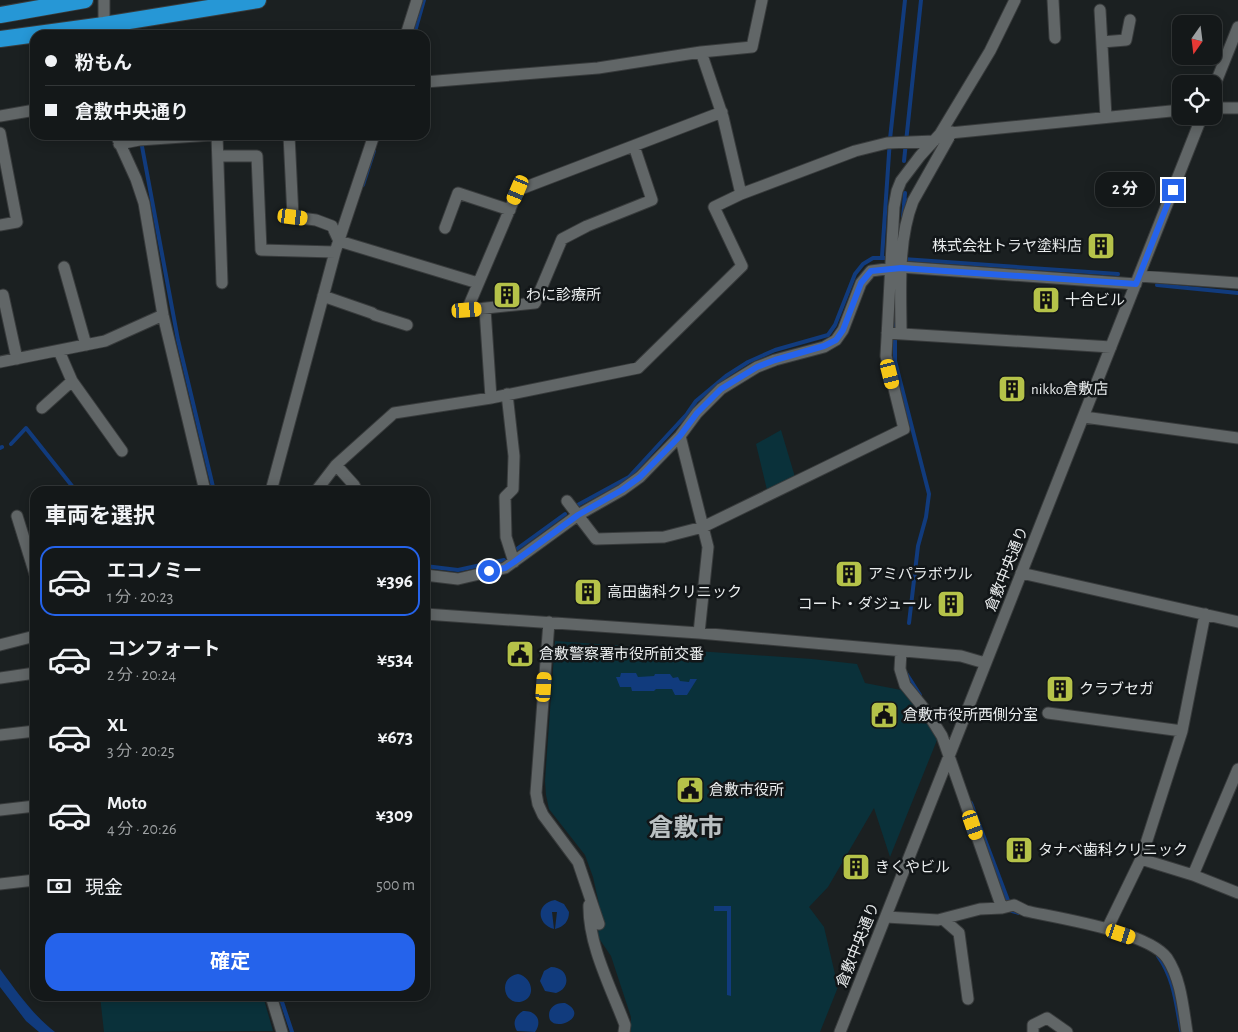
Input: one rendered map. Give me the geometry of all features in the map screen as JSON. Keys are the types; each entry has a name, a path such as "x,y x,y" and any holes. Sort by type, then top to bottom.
{"highway":[{"path":"0,15 85,0"},
{"path":"104,30 258,0"},
{"path":"0,39 30,36"}],"street":[{"path":"104,0 104,30"},
{"path":"408,30 417,0"},
{"path":"430,82 598,68 701,52 752,48 762,0"},
{"path":"899,239 894,207 897,191 907,172 936,138 990,51 1015,0"},
{"path":"1053,0 1055,38"},
{"path":"1100,10 1106,117"},
{"path":"1102,42 1126,40 1130,20"},
{"path":"1219,75 1238,27"},
{"path":"701,52 722,112 741,194"},
{"path":"1222,108 1238,108"},
{"path":"0,116 30,111"},
{"path":"320,486 336,465 394,412 491,398 638,368 742,266 714,207 741,194 855,151 889,143 936,138 952,132 1172,111"},
{"path":"634,146 652,200 587,226 562,239 535,303 467,310 518,190 722,112"},
{"name":"倉敷中央通り","path":"840,1032 1198,125"},
{"path":"567,501 596,539 664,538 703,527 904,429 886,356 894,333 896,261 899,239 913,201 952,132"},
{"path":"0,134 18,222 0,225"},
{"path":"118,140 136,179 144,203 163,315 204,486"},
{"path":"217,140 222,283"},
{"path":"289,140 293,217 316,220 332,226 343,241 478,283"},
{"path":"272,486 327,297 335,252 343,241 373,140"},
{"path":"218,156 256,156 261,250 335,252"},
{"path":"445,228 458,192 510,210"},
{"path":"430,575 458,578 505,568 578,515 622,490 640,477 680,436 697,413 721,389 757,367 824,346 836,340 843,330 861,283 871,271 896,261 1138,280 1238,283"},
{"path":"64,267 86,345"},
{"path":"3,295 18,359"},
{"path":"327,297 407,325"},
{"path":"485,309 491,398"},
{"path":"0,362 104,341 163,315"},
{"path":"894,333 1111,347"},
{"path":"59,351 72,381 122,451"},
{"path":"42,408 72,381"},
{"path":"508,394 514,464 513,489 505,497 505,513 506,537 514,562"},
{"path":"1084,417 1238,438"},
{"path":"680,436 708,547 699,633"},
{"path":"336,465 354,486"},
{"path":"17,516 30,558"},
{"path":"1021,573 1238,622"},
{"path":"430,614 699,633 901,650 961,656 985,663"},
{"path":"1106,929 1141,860 1182,731 1205,614"},
{"path":"549,622 536,793 538,804 543,815 578,862 587,886 589,923 597,951 625,1025 624,1032"},
{"path":"0,645 30,637"},
{"path":"901,650 900,669 904,685 927,712 942,736 1008,907"},
{"path":"0,678 30,674"},
{"path":"1048,713 1182,731"},
{"path":"0,735 30,732"},
{"path":"1193,875 1238,769"},
{"path":"0,810 30,807"},
{"path":"1141,860 1193,875 1238,892"},
{"path":"0,884 30,881"},
{"path":"589,898 599,924"},
{"path":"886,917 944,919 980,909 1008,907 1106,929 1151,944 1167,958 1177,978 1187,1032"},
{"path":"944,919 959,933 968,998"},
{"path":"272,1001 282,1032"},
{"path":"1033,1032 1033,1025 1047,1018 1067,1032"}],"shaded area":[{"path":"781,430 795,477 767,490 756,444"},
{"path":"555,641 812,659 857,664 865,683 901,690 927,721 937,740 890,857 874,808 828,887 809,907 824,927 838,987 820,1032 631,1032 631,1017 611,956 598,937 599,904 593,877 585,855 549,809 546,795 545,781"},
{"path":"101,1001 264,1001 273,1031 104,1032"}],"water":[{"path":"621,673 636,673 638,677 670,674 673,678 678,677 680,681 689,682 690,679 697,679 687,695 675,695 672,689 632,691 631,687 620,687 616,677 620,677"},
{"path":"555,900 564,904 569,912 565,923 555,929 557,912 552,912 554,929 544,923 541,914 544,905"},
{"path":"714,906 731,906 731,996 727,995 727,911 714,911"},
{"path":"551,967 562,970 566,978 564,987 556,993 545,991 540,981 544,971"},
{"path":"0,969 32,1011 55,1032 39,1032 26,1021 0,987"},
{"path":"518,974 527,979 531,988 529,997 520,1002 510,999 505,990 507,980"},
{"path":"565,1003 572,1008 574,1012 573,1017 565,1023 554,1023 550,1020 550,1010 555,1005"},
{"path":"523,1011 531,1012 537,1017 538,1024 535,1032 517,1031 515,1020"}],"waterway":[{"path":"415,30 424,0"},
{"path":"882,257 890,139 905,0"},
{"path":"904,161 921,0"},
{"path":"141,141 178,340 213,486"},
{"path":"363,185 374,151"},
{"path":"904,205 905,193"},
{"path":"903,217 904,207 908,200"},
{"path":"574,507 629,477 687,414 696,401 726,376 748,362 775,350 828,335 835,325 855,274 863,264 873,258 891,258"},
{"path":"903,259 1118,274"},
{"path":"1157,285 1238,293"},
{"path":"895,303 895,361 929,494 926,517 918,546 909,623"},
{"path":"11,444 26,428 72,486"},
{"path":"514,551 565,514"},
{"path":"430,567 458,570 504,560"},
{"path":"906,673 920,695"},
{"path":"971,803 1012,911 1019,913"},
{"path":"1158,956 1171,982 1181,1030"},
{"path":"282,1001 292,1032"}],"place":[{"name":"株式会社トラヤ塗料店","path":"1101,246"},
{"name":"わに診療所","path":"507,295"},
{"name":"十合ビル","path":"1046,300"},
{"name":"nikko倉敷店","path":"1012,389"},
{"name":"アミパラボウル","path":"849,574"},
{"name":"高田歯科クリニック","path":"588,592"},
{"name":"コート・ダジュール","path":"951,604"},
{"name":"倉敷警察署市役所前交番","path":"520,654"},
{"name":"クラブセガ","path":"1060,689"},
{"name":"倉敷市役所西側分室","path":"884,715"},
{"name":"倉敷市役所","path":"690,790"},
{"name":"タナベ歯科クリニック","path":"1019,850"},
{"name":"きくやビル","path":"856,867"}],"district":[{"name":"倉敷市","path":"686,828"}],"route":[{"path":"489,571 505,568 578,515 622,490 640,477 680,436 697,413 721,389 757,367 775,360 807,352 836,340 843,330 861,283 871,271 901,268 1136,284 1173,190"}]}
